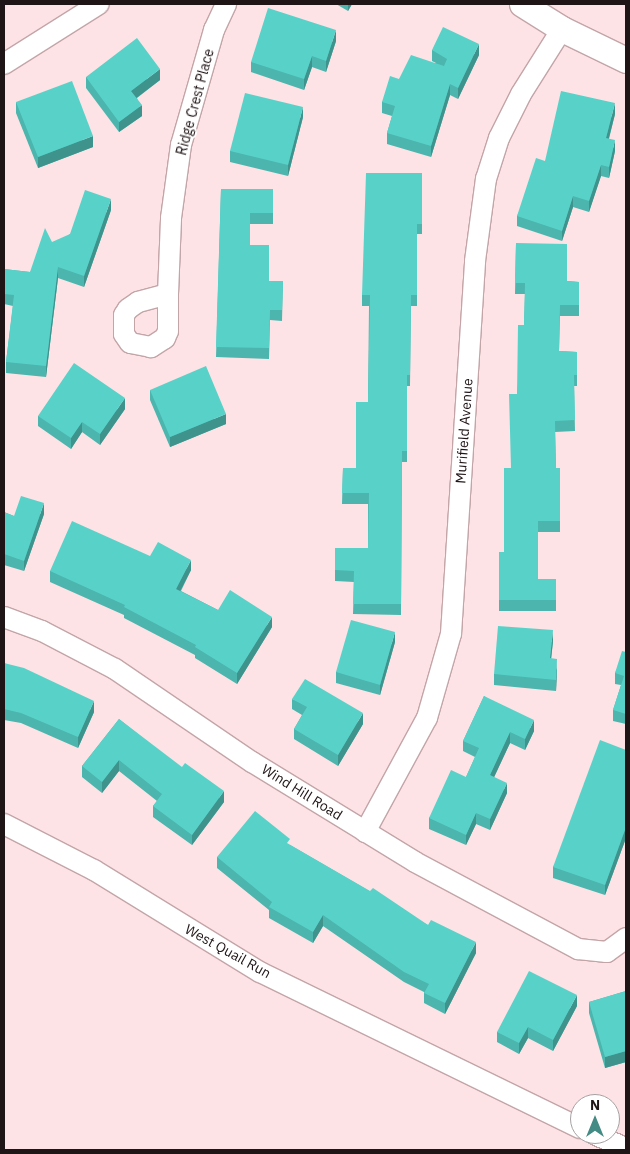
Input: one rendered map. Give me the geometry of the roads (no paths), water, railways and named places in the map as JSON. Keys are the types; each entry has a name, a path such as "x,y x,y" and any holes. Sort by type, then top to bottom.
{"street":[{"path":"4,64 99,4"},
{"name":"Ridge Crest Place","path":"168,294 171,218 181,145 214,30 226,4"},
{"path":"522,4 562,29 626,60"},
{"name":"Murifield Avenue","path":"365,832 427,718 451,634 475,261 486,178 499,138 521,94 562,29"},
{"name":"Wind Hill Road","path":"4,617 42,631 115,668 252,762 365,832 415,862 578,949 607,952 626,938"},
{"name":"West Quail Run","path":"4,824 94,870 260,972 459,1066 570,1123"}]}
